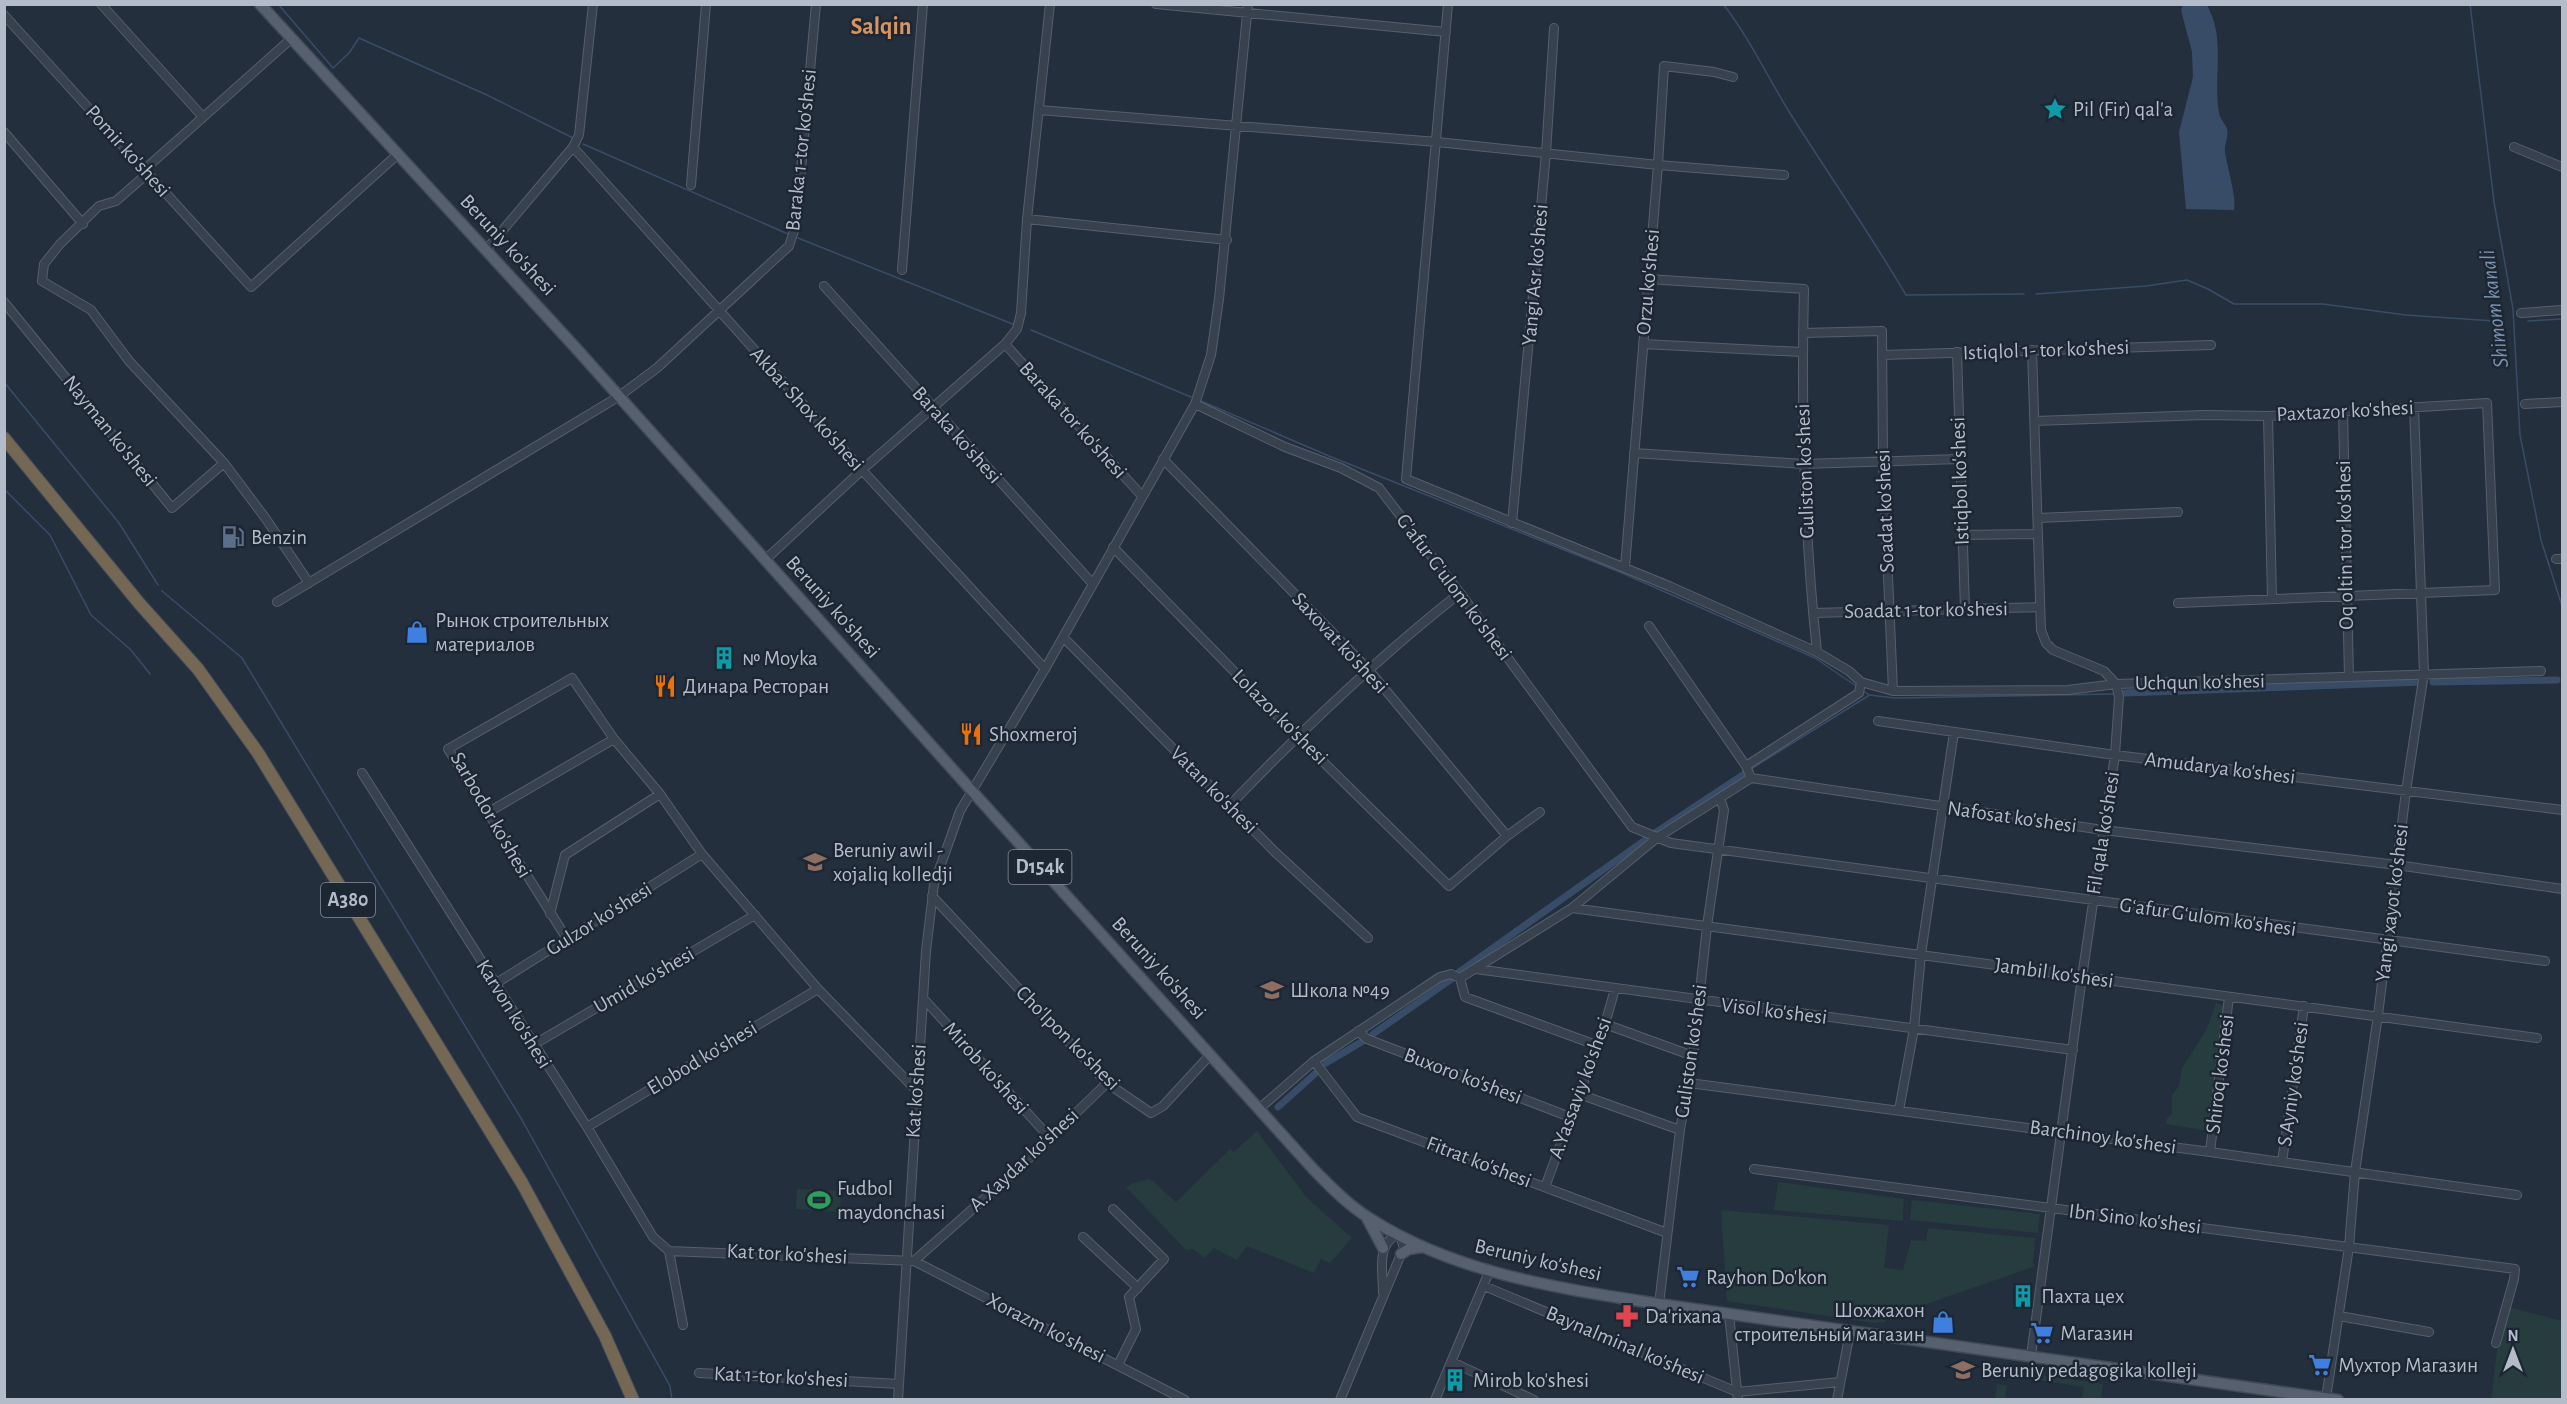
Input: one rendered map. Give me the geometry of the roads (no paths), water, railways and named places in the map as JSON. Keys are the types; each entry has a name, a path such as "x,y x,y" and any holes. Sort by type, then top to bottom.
{"highway":[{"name":"A380","path":"4,438 139,603 198,669 258,753 522,1183 595,1318 633,1400"}],"main road":[{"name":"Beruniy ko'shesi","path":"260,4 486,250 1340,1196 1367,1217 1425,1247 1489,1272 1548,1286 1850,1332 2031,1356 2281,1395 2332,1399"},
{"path":"1367,1217 1383,1248"},
{"path":"1401,1254 1409,1249 1425,1247"}],"street":[{"path":"101,4 202,116"},
{"path":"486,250 573,147 579,135 593,4"},
{"path":"691,185 706,4"},
{"name":"Baraka 1-tor ko'shesi","path":"277,602 618,397 657,368 789,246 796,225 816,4"},
{"path":"902,270 923,4"},
{"path":"765,560 862,470 1005,344 1017,329 1021,313 1027,219 1050,4"},
{"path":"1156,4 1248,9 1446,32"},
{"path":"1448,4 1406,479 1625,567 1817,652 1849,671 1861,682 1859,693 1746,766"},
{"name":"Kat ko'shesi","path":"898,1400 910,1261 916,1090 923,998 933,896 944,851 960,811 1045,669 1195,404 1211,355 1227,240 1248,9"},
{"name":"Pomir ko'shesi","path":"4,15 251,287 398,154"},
{"name":"Yangi Asr ko'shesi","path":"1512,523 1546,153 1554,28"},
{"path":"292,38 202,116 116,201 99,206 60,244 44,264 42,280 91,310 129,361 224,463 266,519 309,583"},
{"name":"Orzu ko'shesi","path":"1625,567 1664,66 1714,72 1733,77"},
{"path":"1039,110 1437,142 1658,165 1784,175"},
{"path":"4,132 82,224"},
{"name":"Akbar Shox ko'shesi","path":"573,147 862,470 1045,669"},
{"path":"2514,147 2562,167"},
{"path":"1027,219 1227,240"},
{"name":"Guliston ko'shesi","path":"1648,279 1804,289 1802,352 1804,464 1809,585 1817,652"},
{"name":"Baraka ko'shesi","path":"824,286 1092,583"},
{"name":"Nayman ko'shesi","path":"4,302 172,508 224,463"},
{"path":"2521,313 2562,310"},
{"name":"Soadat ko'shesi","path":"1803,333 1882,331 1883,461 1893,691"},
{"name":"Baraka tor ko'shesi","path":"1005,344 1142,496"},
{"path":"1643,344 1802,352"},
{"name":"Istiqlol 1- tor ko'shesi","path":"1882,355 2211,345"},
{"path":"2032,350 2041,630 2046,643 2053,650 2104,671 2116,684"},
{"name":"Istiqbol ko'shesi","path":"1957,352 1965,610"},
{"path":"2525,404 2562,402"},
{"name":"Paxtazor ko'shesi","path":"2035,421 2204,415 2268,416 2487,403 2495,590 2422,593"},
{"name":"G'afur G'ulom ko'shesi","path":"1195,404 1285,447 1341,468 1379,488 1460,593 1632,827 1658,837"},
{"name":"Yangi xayot ko'shesi","path":"2332,1399 2355,1172 2424,674 2414,407"},
{"name":"Oq oltin 1 tor ko'shesi","path":"2343,412 2349,677"},
{"path":"2268,416 2272,599"},
{"path":"1634,453 1804,464 1959,459"},
{"name":"Saxovat ko'shesi","path":"1163,459 1368,669 1507,836"},
{"path":"2038,518 2178,512"},
{"path":"1961,535 2038,534"},
{"name":"Lolazor ko'shesi","path":"1113,547 1297,736 1449,885 1507,836"},
{"path":"1229,806 1297,736 1368,669 1460,593"},
{"path":"2178,603 2422,593"},
{"name":"Soadat 1-tor ko'shesi","path":"1813,613 2040,607"},
{"path":"1460,978 1572,908 1658,837 1751,778 1746,766 1649,626"},
{"name":"Vatan ko'shesi","path":"1063,637 1229,806 1368,938"},
{"name":"Uchqun ko'shesi","path":"1861,682 1893,691 2068,690 2116,684 2541,671"},
{"name":"Sarbodor ko'shesi","path":"567,939 448,749 572,678 614,739"},
{"name":"Fil qala ko'shesi","path":"2031,1356 2082,977 2115,755 2119,696 2116,684"},
{"name":"Amudarya ko'shesi","path":"1878,721 2115,755 2562,810"},
{"path":"1899,1110 1914,1029 1921,954 1945,807 1954,732"},
{"path":"487,813 614,739 660,795 702,854 818,989 916,1090"},
{"name":"Karvon ko'shesi","path":"363,773 587,1127 653,1237 669,1251"},
{"name":"Nafosat ko'shesi","path":"1751,778 2103,830 2397,865 2562,889"},
{"path":"550,914 565,855 660,795"},
{"name":"Guliston ko'shesi","path":"1659,1304 1680,1130 1693,1056 1707,926 1724,810 1720,798"},
{"path":"1507,836 1540,812"},
{"name":"Gʻafur Gʻulom ko'shesi","path":"1658,837 1671,843 1718,851 2545,961"},
{"name":"Gulzor ko'shesi","path":"495,984 702,854"},
{"name":"Cho'lpon ko'shesi","path":"933,896 1107,1083 1151,1113 1163,1106 1211,1054"},
{"name":"Jambil ko'shesi","path":"1572,908 2537,1038"},
{"name":"Umid ko'shesi","path":"533,1045 755,915"},
{"name":"Visol ko'shesi","path":"1476,969 1615,990 2073,1050"},
{"path":"1260,1108 1314,1061 1440,977 1451,974 1460,978"},
{"path":"1460,978 1465,997 1596,1045"},
{"name":"Elobod ko'shesi","path":"587,1127 818,989"},
{"name":"A.Yassaviy ko'shesi","path":"1545,1187 1605,1024 1615,990"},
{"name":"Shiroq ko'shesi","path":"2210,1152 2229,997"},
{"name":"Mirob ko'shesi","path":"923,998 1050,1138"},
{"name":"S.Ayniy ko'shesi","path":"2282,1162 2304,1006"},
{"path":"1605,1024 1693,1056"},
{"name":"Buxoro ko'shesi","path":"1358,1031 1366,1039 1570,1117"},
{"name":"Fitrat ko'shesi","path":"1314,1061 1358,1117 1667,1233"},
{"name":"A.Xaydar ko'shesi","path":"910,1261 1050,1138 1107,1083"},
{"name":"Barchinoy ko'shesi","path":"1689,1083 2517,1195"},
{"path":"1579,1094 1680,1130"},
{"name":"Ibn Sino ko'shesi","path":"1754,1169 2515,1269 2511,1292 2496,1343"},
{"path":"1113,1209 1164,1260 1130,1297 1136,1329 1118,1365"},
{"path":"1340,1400 1404,1248 1399,1235 1387,1241 1383,1248 1383,1296"},
{"path":"1083,1237 1138,1288"},
{"path":"669,1251 683,1325"},
{"name":"Kat tor ko'shesi","path":"669,1251 910,1261"},
{"name":"Xorazm ko'shesi","path":"910,1261 1185,1400"},
{"path":"1435,1400 1489,1272"},
{"name":"Baynalminal ko'shesi","path":"1484,1286 1738,1396 1840,1382"},
{"path":"1729,1314 1738,1396"},
{"path":"2339,1316 2429,1332"},
{"path":"1837,1400 1850,1332"},
{"path":"1452,1362 1534,1400"},
{"name":"Kat 1-tor ko'shesi","path":"699,1373 899,1384"}],"water":[{"path":"2183,5 2207,5 2213,18 2218,44 2218,99 2220,115 2227,132 2225,152 2233,190 2234,210 2186,209 2179,132 2193,77 2192,52 2181,10"}],"waterway":[{"path":"278,4 333,68 349,53 359,38 487,95 573,138"},
{"path":"1723,4 1741,29 1788,110 1906,295 2024,294"},
{"name":"Shimom kanali","path":"2470,4 2494,202 2513,309 2520,435 2541,540 2562,606"},
{"path":"583,144 788,234"},
{"path":"798,238 1015,325"},
{"path":"2036,294 2146,286 2187,280 2234,304 2323,304 2406,315 2494,321"},
{"path":"2528,321 2562,319"},
{"path":"1031,330 1191,397"},
{"path":"4,382 119,523 158,585"},
{"path":"1201,401 1329,456 1622,573 1815,658 1856,686"},
{"path":"4,489 50,535 91,615 131,650 150,674"},
{"path":"162,591 242,658 522,1120 670,1386 672,1400"},
{"path":"2433,682 2557,680"},
{"path":"2125,693 2423,682"},
{"path":"1863,691 1869,695 1895,698 2114,694"},
{"path":"1751,769 1868,696"},
{"path":"1655,833 1746,773"},
{"path":"1459,972 1648,838"},
{"path":"1373,1034 1453,978"},
{"path":"1326,1063 1363,1041"},
{"path":"1278,1107 1318,1071"}],"place":[{"name":"Pil (Fir) qal'a","path":"2055,109"},
{"name":"Benzin","path":"233,537"},
{"name":"Рынок строительных материалов","path":"417,632"},
{"name":"№ Moyka","path":"724,658"},
{"name":"Динара Ресторан","path":"665,686"},
{"name":"Shoxmeroj","path":"971,734"},
{"name":"Beruniy awil - xojaliq kolledji","path":"815,862"},
{"name":"Школа №49","path":"1272,990"},
{"name":"Fudbol maydonchasi","path":"819,1200"},
{"name":"Rayhon Do'kon","path":"1688,1277"},
{"name":"Пахта цех","path":"2023,1296"},
{"name":"Da'rixana","path":"1627,1316"},
{"name":"Шохжахон строительный магазин","path":"1943,1322"},
{"name":"Магазин","path":"2042,1333"},
{"name":"Мухтор Магазин","path":"2320,1365"},
{"name":"Beruniy pedagogika kolleji","path":"1963,1370"},
{"name":"Mirob ko'shesi","path":"1455,1380"}],"district":[{"name":"Salqin","path":"881,27"}]}
